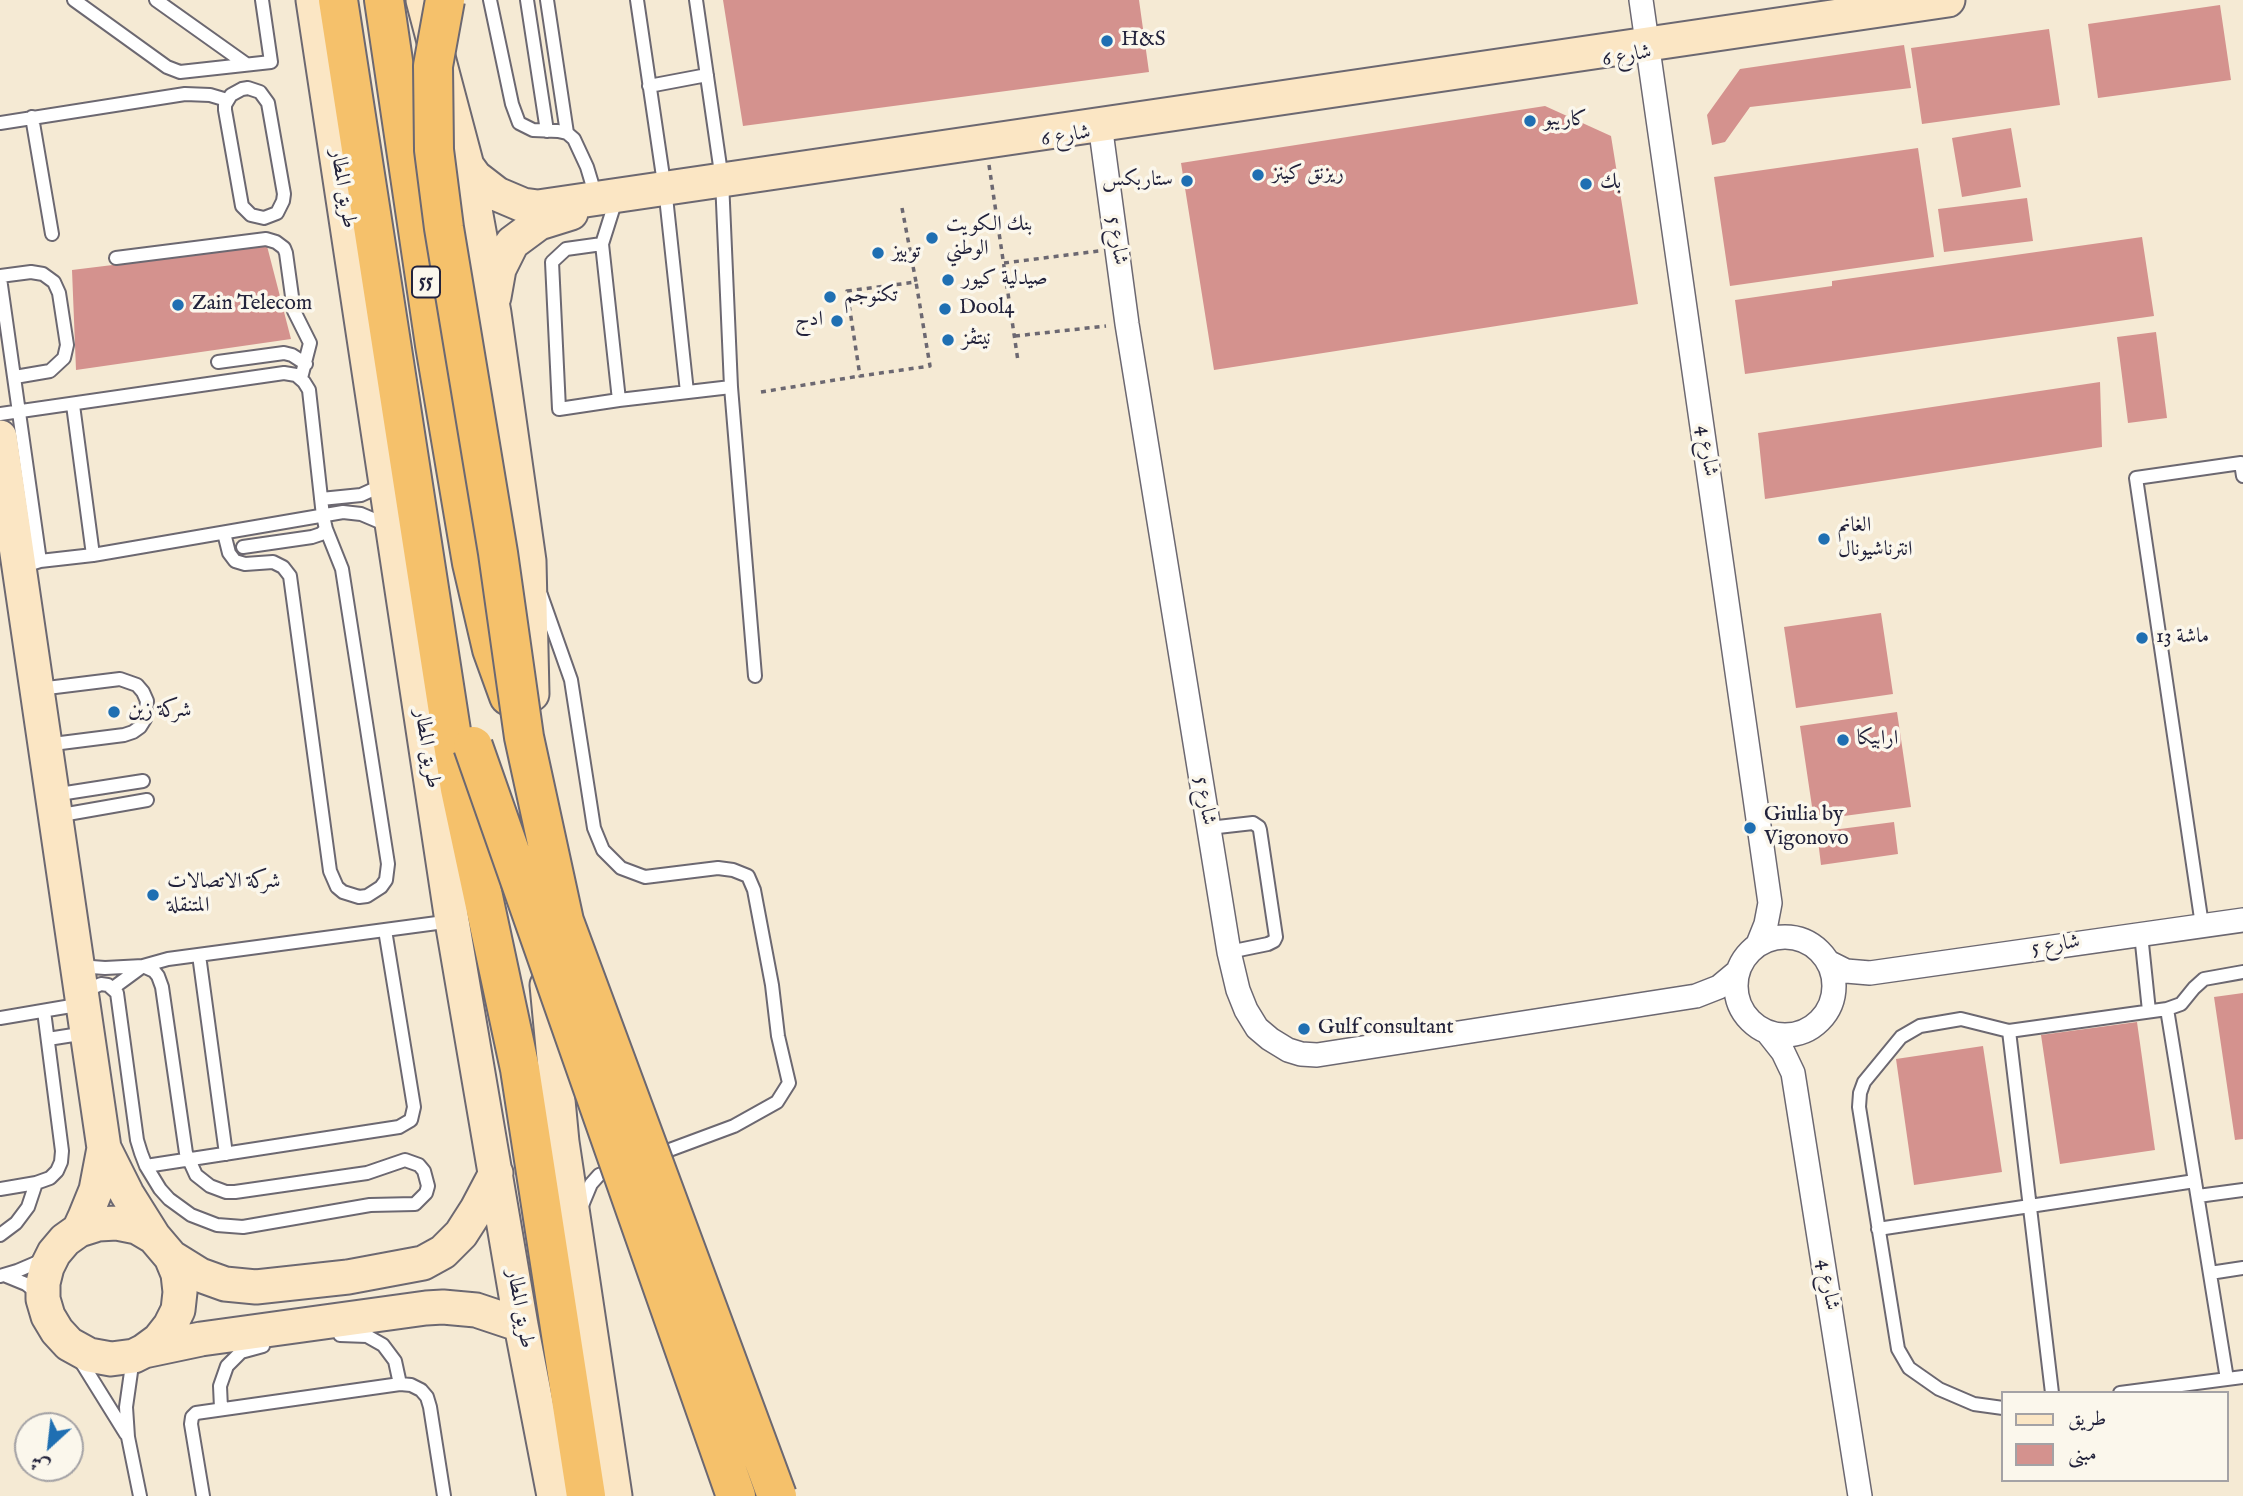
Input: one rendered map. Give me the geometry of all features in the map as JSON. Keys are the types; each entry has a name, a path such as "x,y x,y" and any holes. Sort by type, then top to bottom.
{"highway":[{"name":"طريق المطار","path":"338,0 427,574"},
{"name":"55","path":"384,0 435,345 472,563 492,649 524,737"},
{"path":"445,0 433,66 434,150 443,228 498,553 524,737 564,921 777,1496"},
{"path":"427,574 473,746 736,1496"},
{"path":"427,574 460,789 520,1069 586,1496"}],"street":[{"name":"طريق المطار","path":"313,0 452,921 521,1325 554,1496"},
{"path":"424,0 467,166 494,313 529,561 535,856 562,1142 615,1496"},
{"name":"شارع 4","path":"1641,0 1770,902 1766,924 1758,944"},
{"name":"شارع 6","path":"722,185 1649,50 1699,37 1948,0"},
{"name":"شارع 6","path":"494,313 495,284 512,243 539,223 567,213 665,193 987,149 1101,128"},
{"name":"شارع 5","path":"1101,128 1127,324 1229,952 1242,1000 1257,1028 1287,1049 1301,1054 1317,1055 1696,996 1719,987 1737,972"},
{"name":"شارع 6","path":"467,166 486,186 523,205 538,207 603,204"},
{"path":"10,424 29,564 37,689 54,805 89,997 104,1148 96,1190 79,1230"},
{"name":"شارع 4","path":"1770,902 1782,923 1799,939"},
{"name":"شارع 5","path":"1828,962 1846,971 1870,973 2243,920"},
{"path":"1778,937 1799,939 1816,947 1828,962 1835,982 1832,1002 1822,1019 1807,1031 1788,1036 1768,1033 1753,1025 1742,1011 1735,992 1737,972 1745,956 1758,944 1778,937"},
{"name":"شارع 5","path":"1832,1002 1848,986 1870,973"},
{"name":"شارع 5","path":"1696,996 1720,1001 1742,1011"},
{"name":"شارع 4","path":"1793,1073 1798,1051 1807,1031"},
{"name":"شارع 4","path":"1768,1033 1783,1052 1793,1073 1860,1496"},
{"path":"104,1148 127,1194 178,1274 178,1310 159,1340 139,1353"},
{"path":"496,1173 477,1209 453,1244 423,1263 348,1277 256,1287 225,1284 200,1275 137,1227 117,1223 98,1224 79,1230 65,1240 54,1253 43,1283 43,1299 52,1324 69,1344 89,1355 111,1359 201,1339 309,1335 403,1310 443,1307 476,1310 521,1325"},
{"path":"395,1268 415,1272 421,1285 417,1299 403,1310"}],"lane":[{"path":"74,0 167,67 180,72 271,62 262,0"},
{"path":"156,0 246,64"},
{"path":"490,0 519,123 526,128 567,134 574,139 603,204 608,231 602,244 619,401"},
{"path":"527,0 547,131"},
{"path":"547,0 567,134"},
{"path":"637,0 665,193 687,392"},
{"path":"696,0 722,185 731,387 755,676"},
{"path":"649,86 707,75"},
{"path":"248,88 260,92 268,103 284,194 281,207 271,216 257,218 242,206 225,110 227,100 236,91 248,88"},
{"path":"0,123 185,94 210,95 227,100"},
{"path":"32,117 52,234"},
{"path":"116,258 266,239 276,242 286,253 294,311 310,343 301,379"},
{"path":"602,244 566,249 552,262 559,409 731,387"},
{"path":"10,424 15,377 0,277 31,272 54,282 59,293 66,345 64,358 50,372 15,377"},
{"path":"218,362 284,354 292,355 306,363"},
{"path":"10,424 73,405 285,373 301,379 309,390 325,523 341,569 388,863 386,880 381,887 367,896 359,897 343,892 337,887 330,872 290,576 283,567 273,562 245,564 236,561 229,553 224,533"},
{"path":"73,405 93,555"},
{"path":"0,414 10,424"},
{"path":"2202,925 2136,478 2241,463 2243,476"},
{"path":"321,499 361,495 386,484"},
{"path":"29,564 224,533 325,523 353,512 378,520 392,530"},
{"path":"243,547 312,537 325,523"},
{"path":"529,561 571,680 594,828 603,850 621,869 645,877 718,869 733,870 748,876 754,890 778,1036 789,1083 777,1102 734,1126 600,1175 591,1184 574,1228"},
{"path":"37,689 120,679 137,685 147,701 145,719 133,732 45,745"},
{"path":"54,805 143,781"},
{"path":"54,805 147,800"},
{"path":"1209,828 1253,822 1259,827 1262,843 1276,937 1268,944 1229,952"},
{"path":"0,1018 44,1011 89,997 143,967 168,959 452,921"},
{"path":"146,1166 399,1127 411,1120 414,1107 385,930"},
{"path":"2141,934 2149,1011"},
{"path":"199,955 226,1154"},
{"path":"48,1039 89,997 105,968 143,967 154,971 162,987 188,1160 196,1175 226,1192 235,1192 367,1173 405,1160 419,1165 424,1171 428,1186 421,1200 415,1204 370,1205 230,1227 204,1221 180,1208 160,1189 146,1166 137,1140 119,999 89,997"},
{"path":"2002,1408 1962,1401 1918,1376 1903,1360 1895,1339 1859,1107 1864,1082 1901,1037 1913,1029 1961,1019 2009,1031 2168,1009 2181,1004 2204,979 2243,972"},
{"path":"2168,1009 2227,1379"},
{"path":"0,1189 50,1178 61,1162 62,1152 44,1011"},
{"path":"2009,1031 2052,1391"},
{"path":"1878,1229 2195,1181"},
{"path":"0,1235 16,1223 28,1207 36,1183"},
{"path":"2198,1196 2243,1189"},
{"path":"2,1276 30,1266 54,1253"},
{"path":"2210,1273 2243,1268"},
{"path":"2,1276 26,1284 43,1299"},
{"path":"309,1335 356,1334 375,1340 383,1345 395,1361 400,1384"},
{"path":"69,1344 92,1376 128,1437"},
{"path":"221,1408 220,1386 226,1366 241,1352 271,1345"},
{"path":"139,1353 126,1407 128,1437 140,1496"},
{"path":"2135,1391 2243,1377"},
{"path":"203,1496 191,1430 192,1417 196,1413 400,1384 421,1390 430,1407 444,1496"}],"path":[{"path":"987,149 1018,361"},
{"path":"761,392 930,366 902,208"},
{"path":"1003,263 1117,249"},
{"path":"860,376 847,291 916,282"},
{"path":"1014,336 1127,324"}],"building":[{"path":"723,0 1139,0 1149,72 743,126"},
{"path":"2220,5 2231,80 2098,98 2088,24"},
{"path":"2049,29 2060,105 1922,124 1911,48"},
{"path":"1904,45 1911,88 1750,107 1725,142 1712,145 1707,115 1740,69"},
{"path":"1545,106 1611,136 1638,304 1214,370 1181,163"},
{"path":"2011,128 2021,187 1962,197 1952,138"},
{"path":"1918,148 1934,257 1730,286 1714,177"},
{"path":"2027,198 2033,241 1944,252 1938,209"},
{"path":"2142,237 2154,316 1745,374 1735,300 1832,286 1832,281"},
{"name":"Zain Telecom","path":"267,246 291,339 76,370 72,270"},
{"path":"2156,332 2167,418 2128,423 2117,337"},
{"path":"2100,382 2102,447 1765,499 1758,433"},
{"path":"1881,613 1893,694 1796,708 1784,627"},
{"path":"1897,712 1911,807 1814,820 1800,726"},
{"path":"1894,822 1898,854 1821,865 1817,832"},
{"path":"2243,993 2243,1139 2235,1140 2214,997"},
{"path":"2137,1022 2155,1150 2060,1164 2041,1035"},
{"path":"1983,1046 2002,1172 1914,1185 1896,1059"}],"place":[{"name":"H&S","path":"1107,41"},
{"name":"كاريبو","path":"1530,121"},
{"name":"ريزنق كينز","path":"1258,175"},
{"name":"ستاربكس","path":"1187,181"},
{"name":"بك","path":"1586,184"},
{"name":"بنك الكويت الوطني","path":"932,238"},
{"name":"توبيز","path":"878,253"},
{"name":"صيدلية كيور","path":"948,280"},
{"name":"تكنوجم","path":"830,297"},
{"name":"Zain Telecom","path":"178,305"},
{"name":"Dool4","path":"945,309"},
{"name":"ادج","path":"837,321"},
{"name":"نيتڤز","path":"948,340"},
{"name":"الغانم انترناشيونال","path":"1824,539"},
{"name":"ماشة 13","path":"2142,638"},
{"name":"شركة زين","path":"114,712"},
{"name":"ارابيكا","path":"1843,740"},
{"name":"Giulia by Vigonovo","path":"1750,828"},
{"name":"شركة الاتصالات المتنقلة","path":"153,895"},
{"name":"Gulf consultant","path":"1304,1029"}]}
